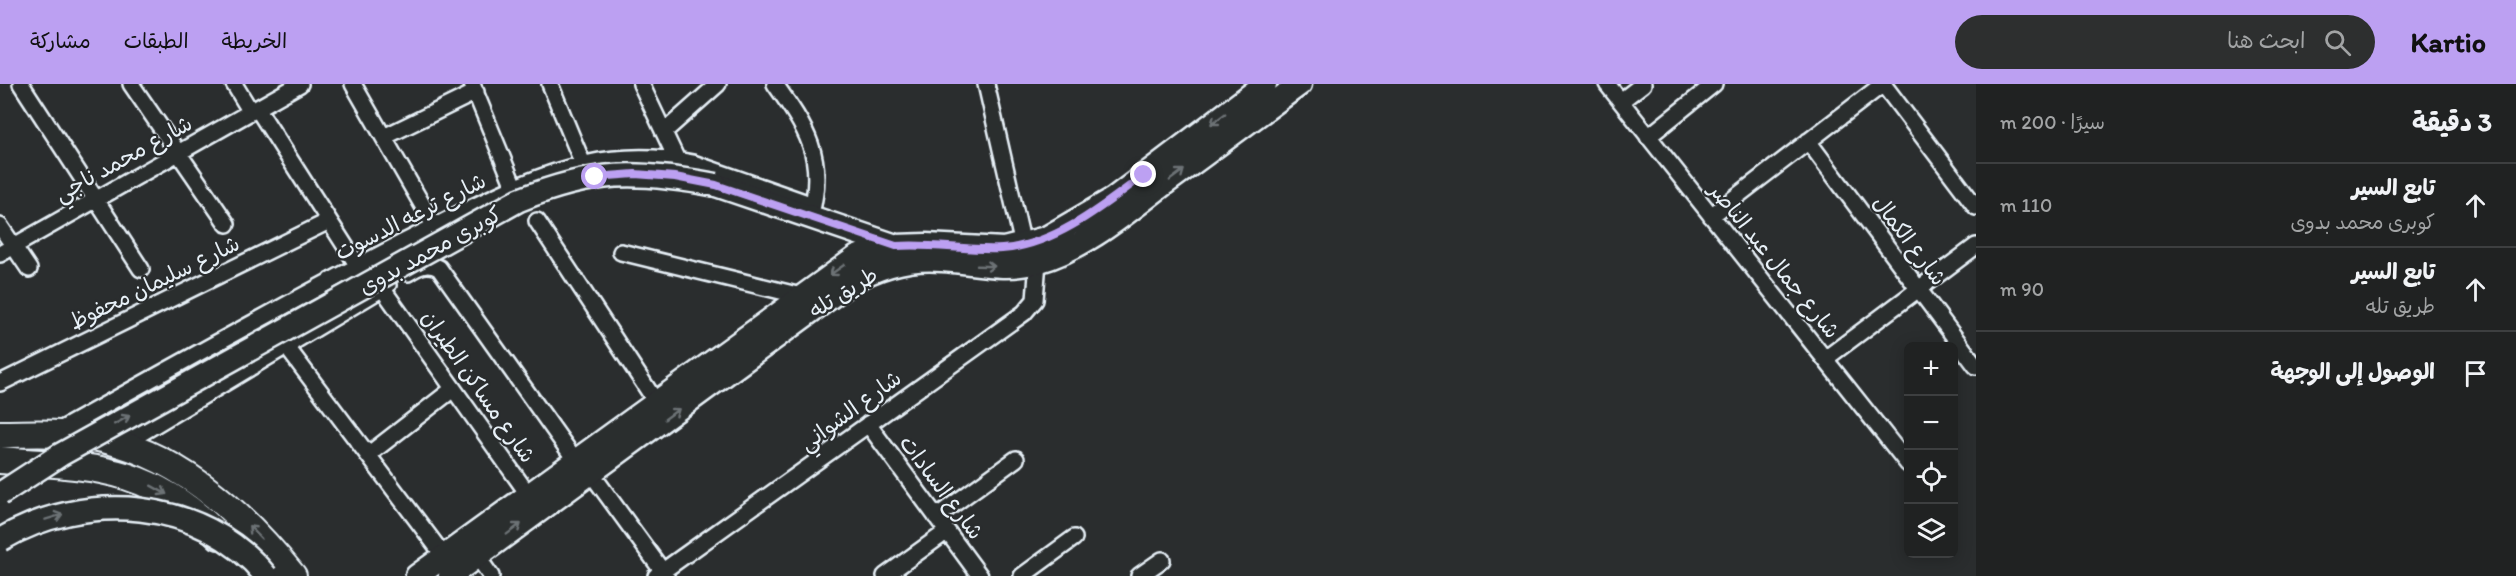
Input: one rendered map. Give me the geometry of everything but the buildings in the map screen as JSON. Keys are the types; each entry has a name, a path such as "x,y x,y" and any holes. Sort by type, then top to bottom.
{"highway":[{"path":"0,434 86,436 123,444 159,458 188,476 246,523 293,576"},
{"path":"0,460 115,471 142,481 199,516 223,540 252,576"},
{"path":"199,516 218,499"}],"main road":[{"name":"طريق تله","path":"1031,253 1061,230 1113,199 1265,84"},
{"name":"طريق تله","path":"583,467 656,402 857,257 884,254 926,244 1031,253 1071,247 1132,209 1300,84"},
{"name":"كوبرى محمد بدوى","path":"0,494 60,455 519,200 556,185 595,177 635,174 675,177 716,185 811,211 884,254"},
{"name":"طريق تله","path":"417,576 447,566 583,467 850,282 884,254"},
{"path":"0,540 32,524 69,513 111,507 145,509 176,516 204,527 255,562 266,576"}],"street":[{"path":"21,84 141,269"},
{"path":"131,84 227,224"},
{"path":"234,84 254,110 358,266"},
{"name":"شارع محمد ناجي","path":"0,254 300,84"},
{"path":"353,84 435,226"},
{"path":"550,84 583,164"},
{"path":"641,84 677,160"},
{"path":"664,132 718,84"},
{"path":"775,84 797,116 812,144 817,188 811,211"},
{"path":"986,84 1031,253"},
{"name":"شارع جمال عبد الناصر","path":"1607,84 1904,459"},
{"path":"1621,100 1643,84"},
{"path":"1648,137 1714,84"},
{"path":"1711,216 1883,84 1976,207"},
{"path":"384,137 474,88 515,189"},
{"name":"شارع الكمال","path":"1808,141 1976,366"},
{"name":"شارع ترعه الدسوت","path":"53,434 435,226 515,189 583,164 645,157 693,163 811,211"},
{"name":"شارع سليمان محفوظ","path":"0,383 328,220"},
{"path":"537,220 656,402"},
{"path":"0,226 29,269"},
{"path":"1825,359 1976,246"},
{"path":"621,252 801,296"},
{"name":"شارع الشواني","path":"661,574 1030,308 1037,292 1031,253"},
{"path":"123,444 382,288 424,265 432,265 440,268 661,574"},
{"name":"شارع مساكن الطيران","path":"382,288 534,503"},
{"path":"286,346 368,455 447,566"},
{"path":"368,455 453,389"},
{"name":"شارع السادات","path":"868,424 980,576"},
{"path":"936,517 1016,459"},
{"path":"885,576 946,532"},
{"path":"1022,576 1074,538"},
{"path":"471,549 491,576"},
{"path":"1139,576 1162,560"}],"route":[{"path":"595,177 635,174 675,177 716,185 896,246 926,244 958,248 1004,249 1046,238 1069,226 1113,199 1144,175"}]}
